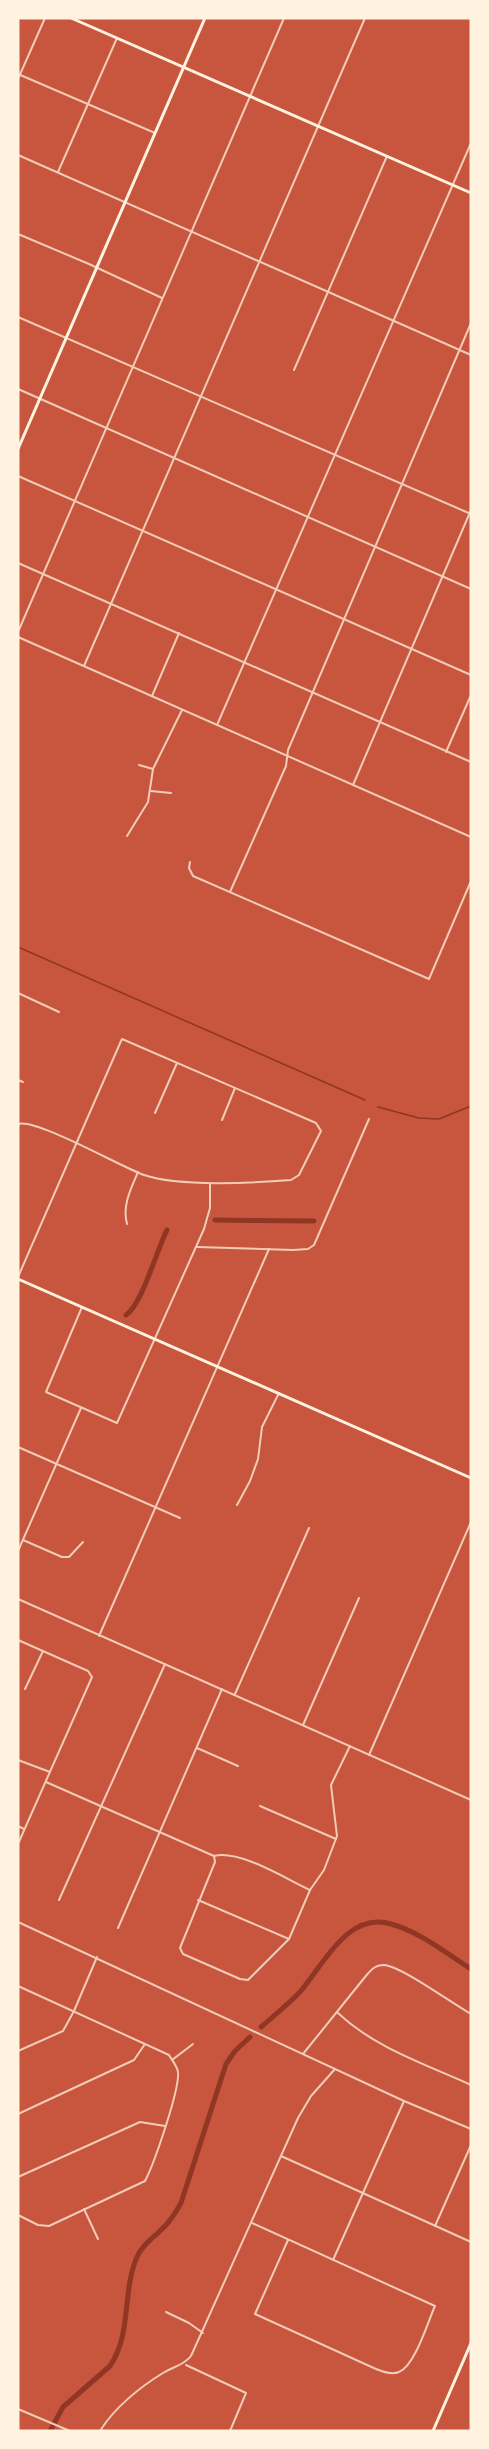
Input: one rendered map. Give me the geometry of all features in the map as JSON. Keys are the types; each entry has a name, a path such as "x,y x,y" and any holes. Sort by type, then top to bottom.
{"main road":[{"path":"71,18 471,193"},
{"path":"18,449 205,18"},
{"path":"18,1278 471,1478"},
{"path":"433,2431 471,2343"}],"street":[{"path":"18,79 45,18"},
{"path":"18,632 285,18"},
{"path":"84,666 365,18"},
{"path":"58,172 117,38"},
{"path":"19,74 155,133"},
{"path":"217,725 471,143"},
{"path":"18,155 471,355"},
{"path":"294,370 387,156"},
{"path":"18,234 97,267 162,298"},
{"path":"18,317 470,512 353,785"},
{"path":"230,892 286,765 312,693 471,323"},
{"path":"18,388 471,589"},
{"path":"18,476 471,675"},
{"path":"18,563 471,762"},
{"path":"152,696 179,633"},
{"path":"18,637 471,837"},
{"path":"446,752 471,695"},
{"path":"127,836 144,810 151,791 153,769 182,710"},
{"path":"139,765 153,769"},
{"path":"151,791 171,793"},
{"path":"190,862 189,871 193,876 429,979 471,881"},
{"path":"18,993 59,1012"},
{"path":"18,1124 31,1124 76,1144 138,1172 168,1180 210,1182 291,1180 299,1175 321,1131 316,1123 122,1040 121,1041 76,1144 18,1278"},
{"path":"155,1113 177,1063"},
{"path":"18,1080 23,1082"},
{"path":"222,1120 235,1088"},
{"path":"196,1246 308,1249 314,1245 369,1119"},
{"path":"127,1224 124,1213 127,1197 138,1172"},
{"path":"82,1307 46,1392 117,1423 196,1246 210,1208 210,1182"},
{"path":"99,1636 269,1249"},
{"path":"237,1505 250,1481 258,1459 262,1427 279,1393"},
{"path":"18,1551 81,1408"},
{"path":"18,1447 180,1518"},
{"path":"369,1755 471,1522"},
{"path":"235,1694 309,1528"},
{"path":"23,1540 62,1557 69,1557 83,1542"},
{"path":"303,1725 358,1598"},
{"path":"18,1599 471,1800"},
{"path":"18,1640 88,1671 92,1677 18,1844"},
{"path":"25,1689 43,1651"},
{"path":"59,1900 165,1664"},
{"path":"118,1928 222,1689"},
{"path":"214,1856 215,1862 180,1943 181,1951 225,1973 248,1980 289,1939 310,1890 324,1870 336,1839 331,1785 350,1746"},
{"path":"197,1748 238,1766"},
{"path":"18,1760 50,1772"},
{"path":"46,1782 214,1856 229,1855 249,1862 310,1890"},
{"path":"260,1806 336,1839"},
{"path":"18,1826 24,1829"},
{"path":"198,1900 289,1939"},
{"path":"18,1922 404,2101 471,2129"},
{"path":"18,2051 63,2031 75,2011 97,1957"},
{"path":"303,2054 374,1967 382,1965 403,1973 471,2014"},
{"path":"18,1986 169,2055 178,2070 178,2081 165,2126 145,2181 49,2226 39,2225 18,2215"},
{"path":"338,2013 352,2026 378,2043 471,2085"},
{"path":"18,2114 134,2060 145,2044"},
{"path":"172,2060 193,2044"},
{"path":"100,2431 107,2420 141,2389 165,2372 184,2364 192,2356 298,2118 311,2096 335,2069"},
{"path":"333,2260 404,2101"},
{"path":"18,2177 140,2122 165,2126"},
{"path":"435,2226 471,2145"},
{"path":"281,2156 471,2242"},
{"path":"84,2209 98,2239"},
{"path":"252,2223 435,2306 412,2358 400,2372 389,2373 376,2369 255,2314 288,2240"},
{"path":"166,2312 203,2333"},
{"path":"184,2364 246,2393 230,2431"},
{"path":"18,2409 70,2431"}],"waterway":[{"path":"18,947 365,1100"},
{"path":"378,1107 419,1118 439,1119 471,1106"},
{"path":"215,1220 314,1221"},
{"path":"126,1315 138,1300 167,1230"},
{"path":"261,2027 299,1993 327,1956 349,1933 361,1925 375,1922 402,1928 433,1944 471,1969"},
{"path":"50,2431 63,2407 110,2366 117,2354 124,2326 132,2270 137,2257 145,2245 168,2223 181,2203 226,2064 235,2051 250,2037"}]}
